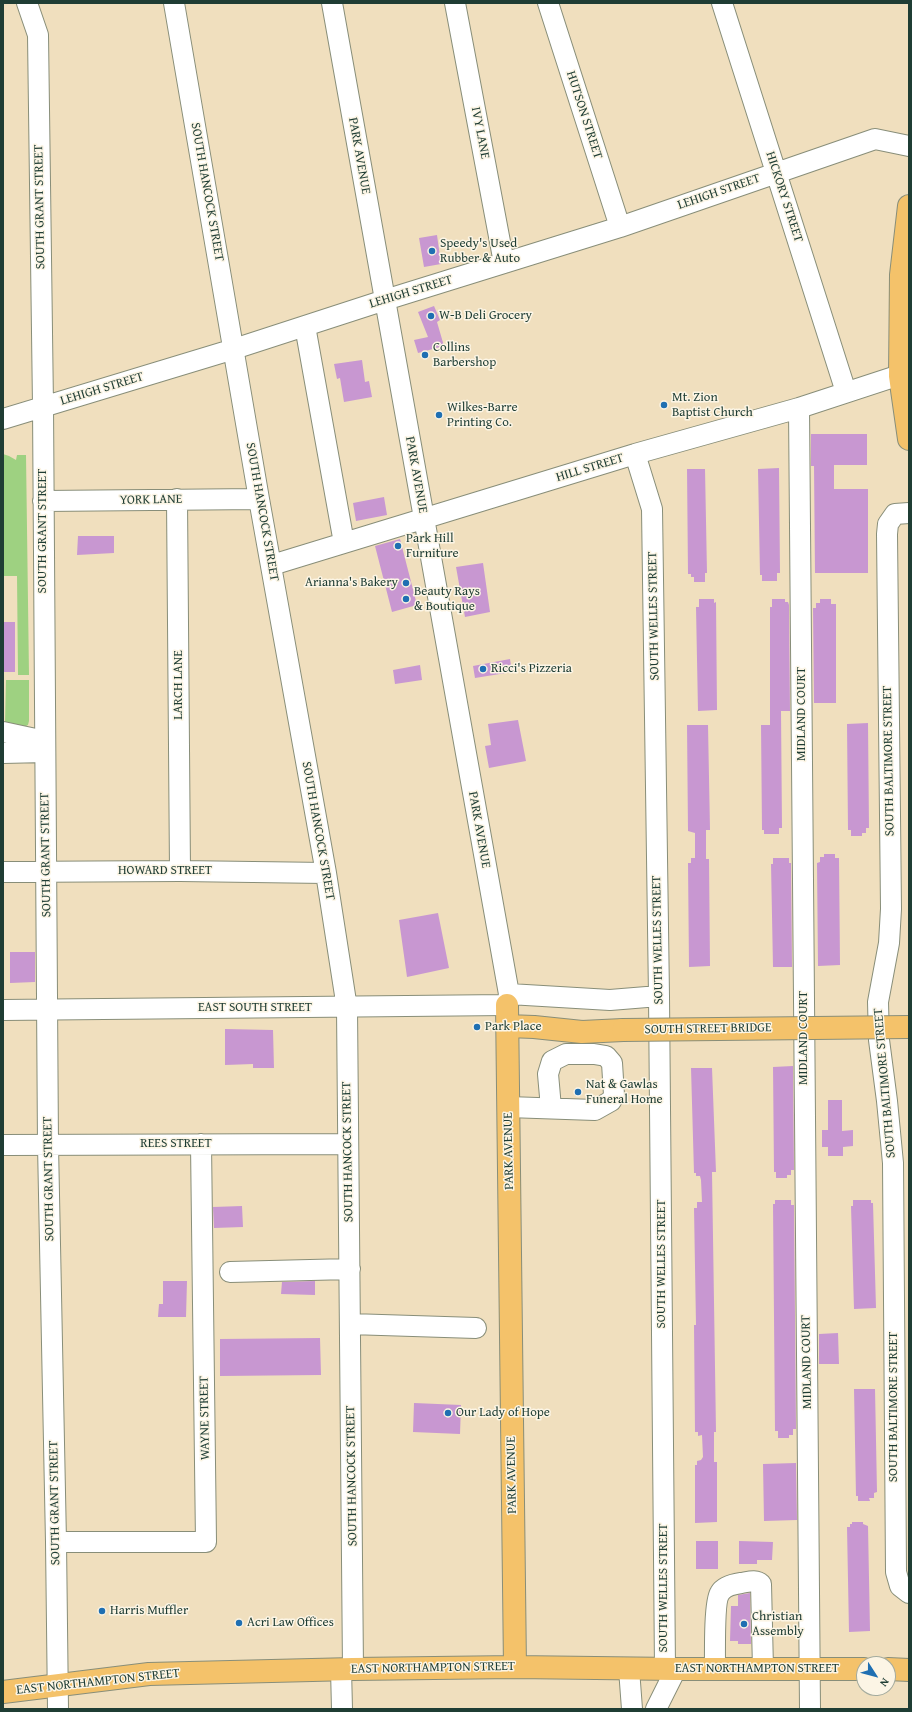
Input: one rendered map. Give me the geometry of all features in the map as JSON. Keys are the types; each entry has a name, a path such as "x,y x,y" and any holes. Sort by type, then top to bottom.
{"main road":[{"path":"909,206 901,275 904,374 909,439"},
{"name":"SOUTH STREET BRIDGE","path":"508,1009 534,1026 582,1032 623,1030 909,1027"},
{"name":"PARK AVENUE","path":"508,1009 515,1667"},
{"name":"EAST NORTHAMPTON STREET","path":"3,1692 149,1674 347,1669 515,1667 629,1669 856,1669"},
{"path":"896,1669 909,1670"}],"street":[{"name":"SOUTH GRANT STREET","path":"28,3 38,35 43,406 48,1145 58,1709"},
{"name":"SOUTH HANCOCK STREET","path":"174,3 259,499 326,872 347,1008 350,1324 347,1669 342,1709"},
{"name":"PARK AVENUE","path":"332,3 508,1009"},
{"name":"IVY LANE","path":"455,3 504,263"},
{"name":"HUTSON STREET","path":"548,3 620,227"},
{"name":"HICKORY STREET","path":"722,3 846,392"},
{"name":"LEHIGH STREET","path":"3,419 234,349 384,300 620,227 875,139 909,146"},
{"path":"305,326 344,543"},
{"name":"HILL STREET","path":"272,565 635,454 799,408 904,374"},
{"name":"MIDLAND COURT","path":"799,408 810,1709"},
{"name":"SOUTH WELLES STREET","path":"635,454 652,509 670,1669"},
{"name":"LARCH LANE","path":"177,499 180,871"},
{"name":"YORK LANE","path":"43,501 259,499"},
{"name":"SOUTH BALTIMORE STREET","path":"909,513 895,514 888,524 886,534 891,909 889,943 878,1002 879,1040 887,1101 901,1164 902,1479 896,1572 900,1586 909,1593"},
{"path":"3,732 45,746"},
{"path":"3,753 45,746"},
{"name":"HOWARD STREET","path":"3,872 326,872"},
{"name":"EAST SOUTH STREET","path":"3,1010 347,1008 508,1009 659,996"},
{"path":"508,1107 551,1108"},
{"name":"WAYNE STREET","path":"56,1542 206,1542 201,1144"},
{"name":"REES STREET","path":"3,1145 348,1144"},
{"path":"230,1272 350,1269"},
{"path":"350,1324 476,1328"},
{"path":"716,1669 715,1635 718,1594 732,1584 754,1581 761,1584 763,1669"},
{"path":"629,1669 632,1709"},
{"path":"656,1709 670,1669"}],"green space":[{"path":"3,454 16,460 17,455 26,455 29,675 18,675 17,576 3,576"},
{"path":"6,680 29,680 29,721 28,725 24,727 5,724"}],"building":[{"path":"437,235 441,264 424,267 419,238"},
{"path":"434,306 440,320 437,322 444,346 418,353 414,340 428,337 418,312"},
{"path":"362,360 365,382 369,381 372,397 344,402 340,378 337,379 334,364"},
{"path":"811,434 867,434 867,465 834,465 834,489 868,489 868,573 815,573 814,466 811,466"},
{"path":"779,468 780,573 777,573 777,581 762,581 762,575 760,575 758,469"},
{"path":"687,469 705,469 707,573 705,573 705,582 694,582 694,577 691,577 691,574 688,574"},
{"path":"384,497 387,515 356,521 353,503"},
{"path":"78,536 114,536 114,553 77,555"},
{"path":"400,539 417,605 392,612 375,546"},
{"path":"483,563 490,612 465,617 456,567"},
{"path":"699,599 714,599 714,603 716,602 717,710 698,711 696,607 699,607"},
{"path":"772,599 785,599 785,602 788,602 789,605 790,711 781,711 782,828 779,828 779,834 764,834 764,830 762,830 761,725 770,725 770,607 772,607"},
{"path":"820,599 831,599 831,604 836,604 836,703 814,703 813,608 816,608 816,603 820,603"},
{"path":"3,622 15,622 15,672 3,672"},
{"path":"510,659 512,672 475,678 473,666"},
{"path":"420,665 422,680 395,684 393,670"},
{"path":"518,720 526,761 489,768 485,746 491,745 488,724"},
{"path":"868,723 869,828 866,828 866,833 862,833 862,836 851,836 851,830 848,830 847,724"},
{"path":"687,725 708,725 710,830 706,830 706,859 709,859 710,966 689,967 688,863 691,863 691,858 695,858 695,833 688,831"},
{"path":"824,854 835,854 835,858 839,858 840,965 818,966 817,863 820,862 820,857 824,857"},
{"path":"773,858 789,858 789,863 791,863 792,967 773,967 771,864 773,864"},
{"path":"438,913 449,968 407,977 399,920"},
{"path":"10,952 35,952 35,982 10,983"},
{"path":"225,1029 273,1030 274,1068 253,1068 253,1064 225,1065"},
{"path":"793,1066 794,1170 791,1170 791,1175 787,1175 787,1178 776,1178 776,1172 774,1172 773,1067"},
{"path":"691,1068 712,1068 716,1172 712,1172 716,1432 714,1432 714,1462 717,1462 717,1522 695,1523 695,1465 697,1465 697,1461 701,1460 703,1457 702,1435 698,1436 698,1432 695,1432 694,1325 696,1325 694,1208 697,1208 697,1202 702,1202 700,1176 696,1176 696,1173 694,1173"},
{"path":"828,1100 842,1100 842,1131 853,1130 853,1146 843,1147 843,1156 828,1156 828,1147 822,1147 822,1130 828,1130"},
{"path":"775,1200 791,1200 791,1205 794,1205 796,1429 793,1429 793,1435 789,1435 789,1438 778,1438 778,1431 775,1431 773,1204 775,1204"},
{"path":"853,1200 871,1200 871,1203 873,1203 876,1308 854,1309 851,1206 853,1206"},
{"path":"242,1206 243,1227 214,1228 213,1207"},
{"path":"163,1281 187,1281 186,1317 158,1317 159,1304 163,1304"},
{"path":"315,1281 315,1295 281,1294 282,1282"},
{"path":"838,1333 839,1364 819,1364 819,1334"},
{"path":"320,1338 321,1375 220,1376 220,1339"},
{"path":"854,1389 875,1389 877,1492 874,1493 874,1498 869,1498 870,1501 858,1501 858,1496 856,1496"},
{"path":"414,1403 461,1405 460,1434 413,1432"},
{"path":"796,1463 797,1520 764,1521 763,1464"},
{"path":"852,1522 863,1522 863,1524 868,1526 870,1631 849,1632 847,1527 850,1527"},
{"path":"696,1541 718,1541 718,1569 696,1569"},
{"path":"739,1541 773,1542 772,1560 757,1560 757,1564 739,1564"},
{"name":"Christian Assembly","path":"750,1593 751,1644 738,1644 738,1641 730,1641 731,1606 738,1606 738,1595"}],"place":[{"name":"Speedy's Used Rubber & Auto","path":"432,251"},
{"name":"W-B Deli Grocery","path":"431,316"},
{"name":"Collins Barbershop","path":"425,355"},
{"name":"Mt. Zion Baptist Church","path":"664,405"},
{"name":"Wilkes-Barre Printing Co.","path":"439,415"},
{"name":"Park Hill Furniture","path":"398,546"},
{"name":"Arianna's Bakery","path":"406,583"},
{"name":"Beauty Rays & Boutique","path":"406,599"},
{"name":"Ricci's Pizzeria","path":"483,669"},
{"name":"Park Place","path":"477,1027"},
{"name":"Nat & Gawlas Funeral Home","path":"578,1092"},
{"name":"Our Lady of Hope","path":"448,1413"},
{"name":"Harris Muffler","path":"102,1611"},
{"name":"Acri Law Offices","path":"239,1623"},
{"name":"Christian Assembly","path":"744,1624"}]}
